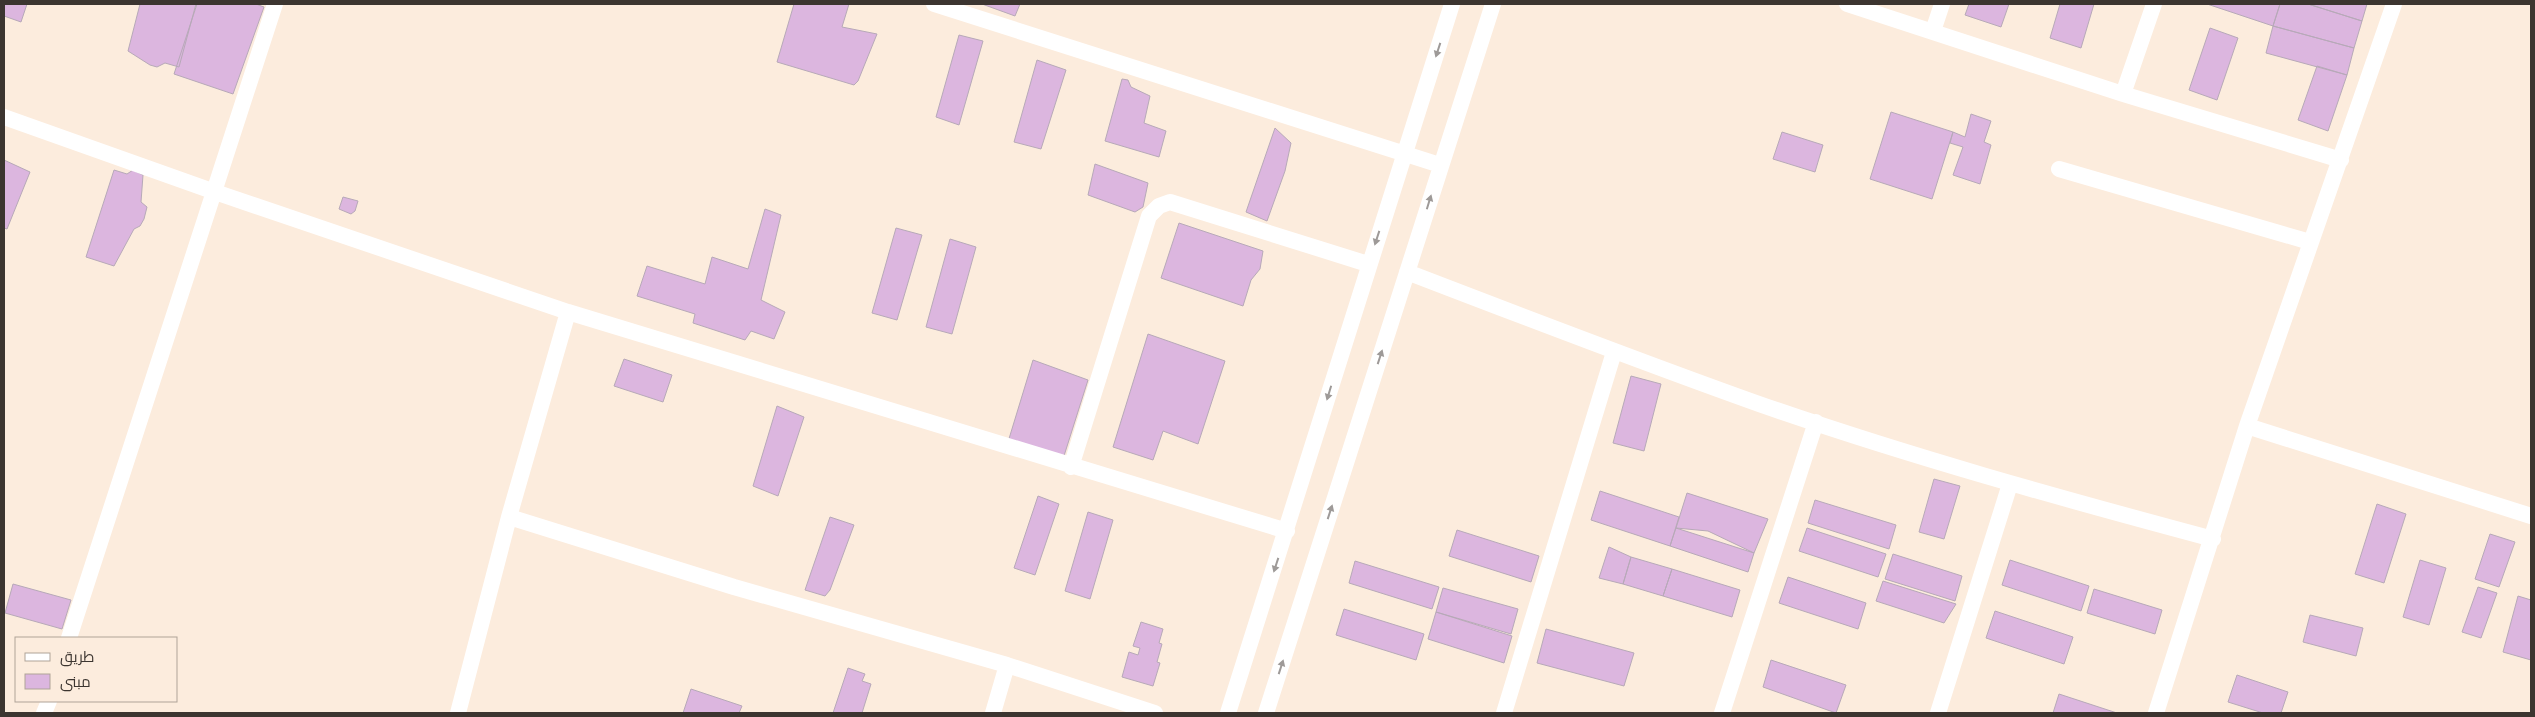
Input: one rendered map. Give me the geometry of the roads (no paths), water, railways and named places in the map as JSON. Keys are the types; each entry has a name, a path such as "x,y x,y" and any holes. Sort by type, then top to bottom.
{"street":[{"path":"69,637 216,192 275,4"},
{"path":"934,4 1440,165"},
{"path":"1228,713 1287,531 1368,264 1452,4"},
{"path":"1266,713 1493,4"},
{"path":"1847,4 2123,94 2341,160"},
{"path":"1932,32 1942,4"},
{"path":"2123,94 2154,4"},
{"path":"2156,713 2213,539 2247,426 2394,4"},
{"path":"4,116 216,192 568,312 1071,467 1287,531"},
{"path":"2059,169 2310,242"},
{"path":"1071,467 1149,216 1159,206 1170,202 1368,264"},
{"path":"1407,272 1614,352 1816,422 2010,484 2213,539"},
{"path":"458,713 509,517 568,312"},
{"path":"1504,713 1614,352"},
{"path":"1722,713 1816,422"},
{"path":"2247,426 2531,516"},
{"path":"1938,713 2010,484"},
{"path":"509,517 734,587 1007,665 1155,713"},
{"path":"993,713 1007,665"}]}
